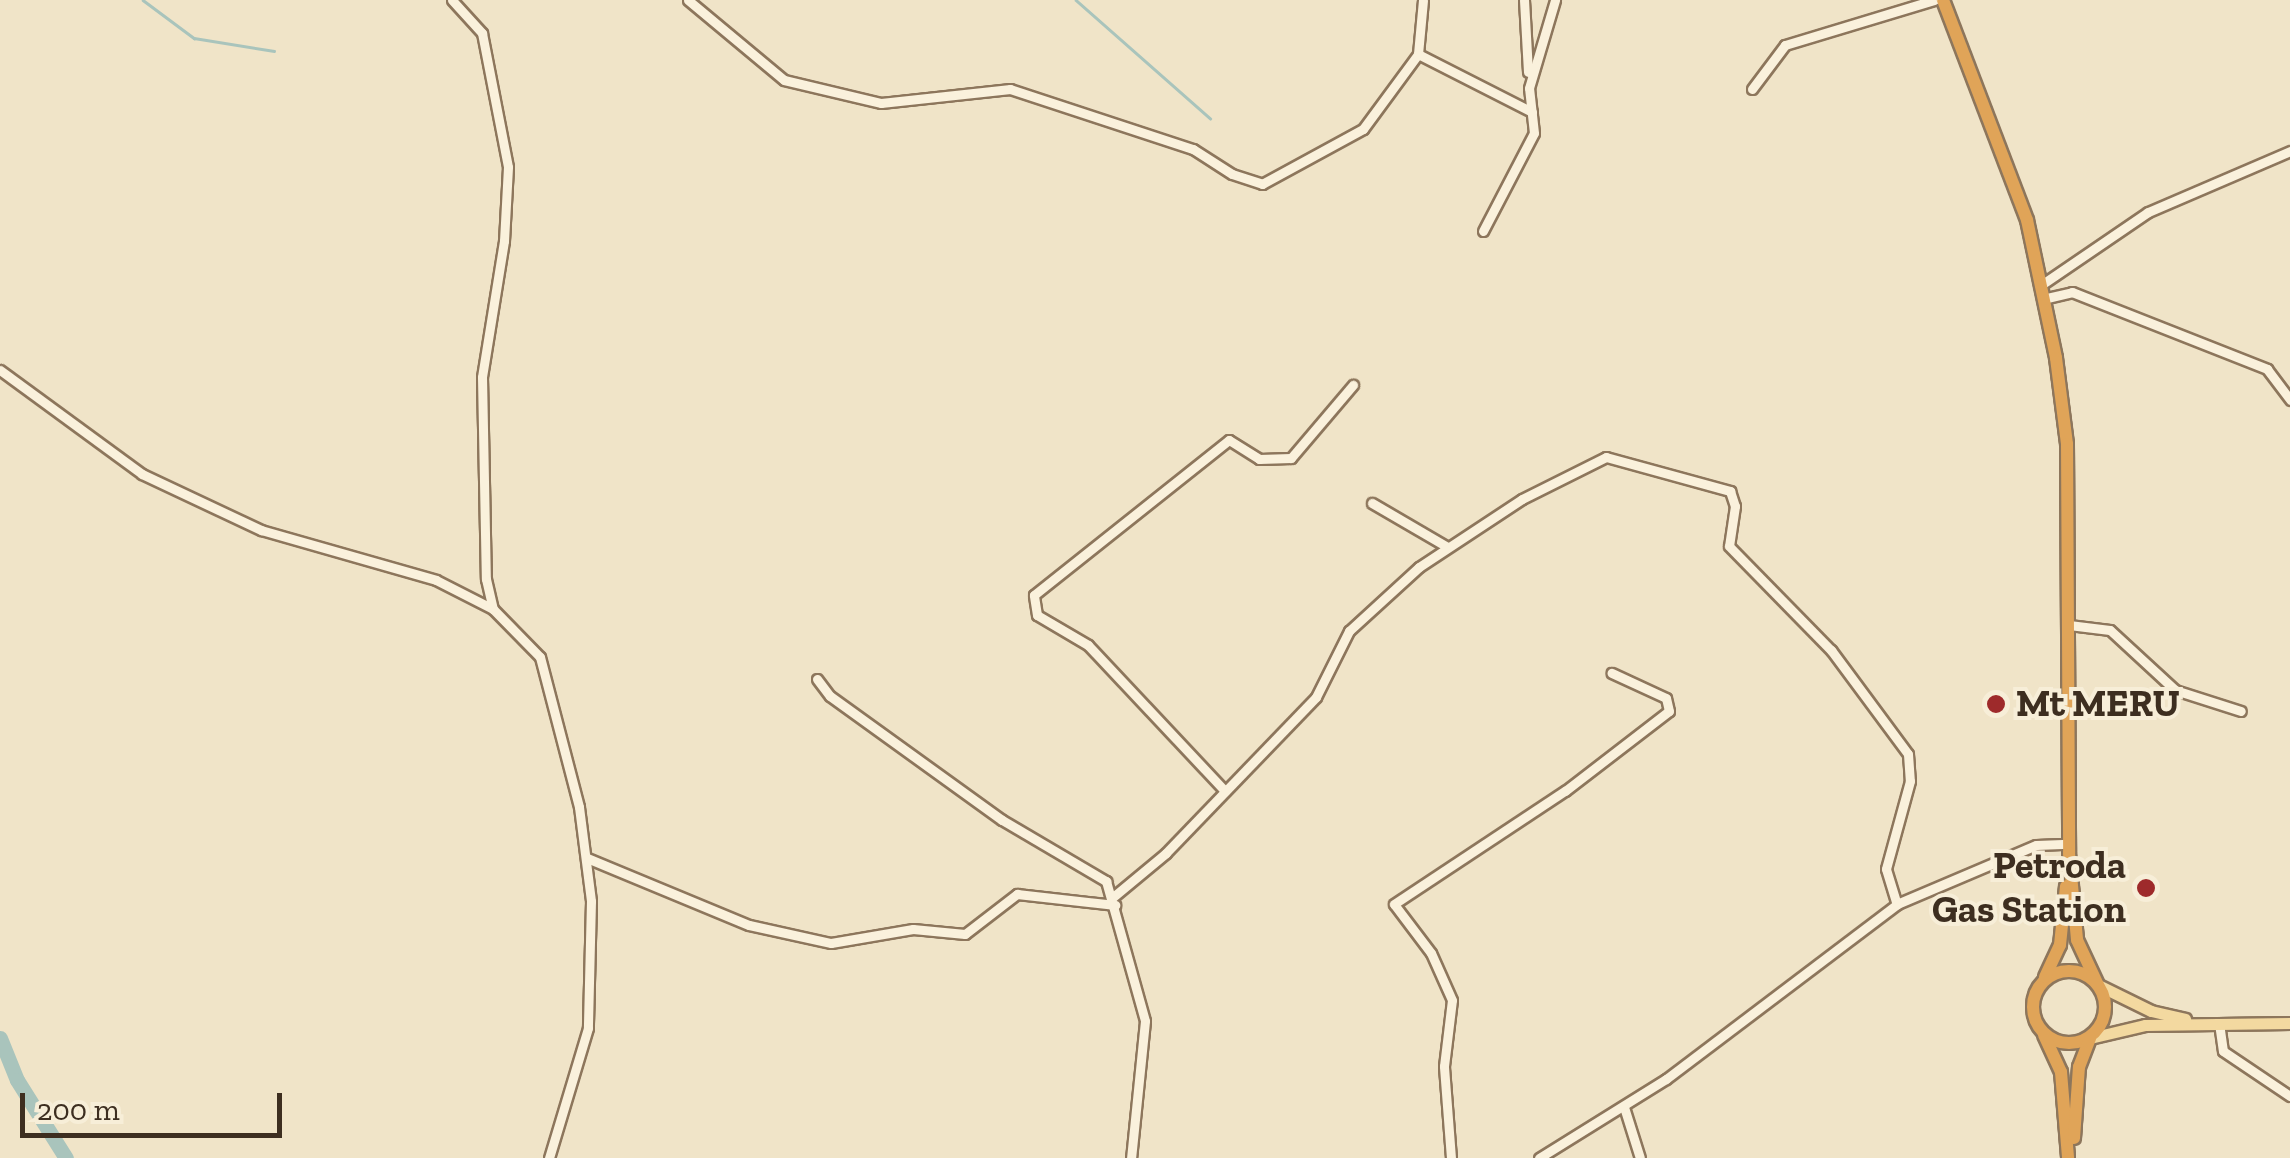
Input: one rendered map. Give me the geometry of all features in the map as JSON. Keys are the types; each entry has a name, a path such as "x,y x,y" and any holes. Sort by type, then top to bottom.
{"highway":[{"path":"1943,0 2000,138 2044,283 2066,422 2069,849 2076,940 2106,1010 2080,1067 2071,1158"},
{"path":"2069,849 2060,945 2033,1006 2062,1072 2071,1158"},
{"path":"2042,984 2070,971 2098,985"},
{"path":"2040,1029 2064,1043 2090,1038"}],"main road":[{"path":"2098,985 2150,1012 2204,1023"},
{"path":"2090,1038 2123,1028 2290,1023"}],"street":[{"path":"452,0 482,34 508,168 481,390 486,579 493,608"},
{"path":"688,0 784,80 892,103 1010,89 1193,149 1232,174 1262,184 1363,129 1418,54 1423,0"},
{"path":"1483,231 1534,133 1524,0"},
{"path":"1529,88 1555,0"},
{"path":"1752,89 1785,46 1934,0"},
{"path":"1418,54 1532,112"},
{"path":"2044,283 2148,212 2290,151"},
{"path":"2046,298 2072,292 2267,369 2290,400"},
{"path":"0,370 164,485 261,530 405,569 493,608 528,642 549,676 587,858 588,1028 549,1158"},
{"path":"1224,791 1088,645 1037,614 1034,595 1229,440 1259,459 1291,458 1354,385"},
{"path":"587,858 749,925 839,943 913,929 965,934 1017,894 1114,901 1316,697 1349,631 1446,546 1599,458 1725,487 1735,506 1728,546 1830,650 1908,754 1910,781 1886,869 1897,904"},
{"path":"1372,503 1446,546"},
{"path":"2069,625 2110,630 2175,690 2240,711"},
{"path":"1450,1158 1444,1063 1452,1000 1431,952 1394,904 1565,790 1669,711 1666,698 1612,673"},
{"path":"817,679 830,696 1002,820 1097,874 1114,901 1146,1020 1131,1158"},
{"path":"1539,1158 1624,1107 1897,904 2036,845 2069,849"},
{"path":"2219,1023 2224,1050 2290,1096"},
{"path":"1624,1107 1640,1158"}],"waterway":[{"path":"143,0 194,38 274,51"},
{"path":"1076,0 1210,118"},
{"path":"0,1038 17,1080 66,1158"}],"place":[{"name":"Mt MERU","path":"1996,704"},
{"name":"Petroda Gas Station","path":"2146,888"}]}
